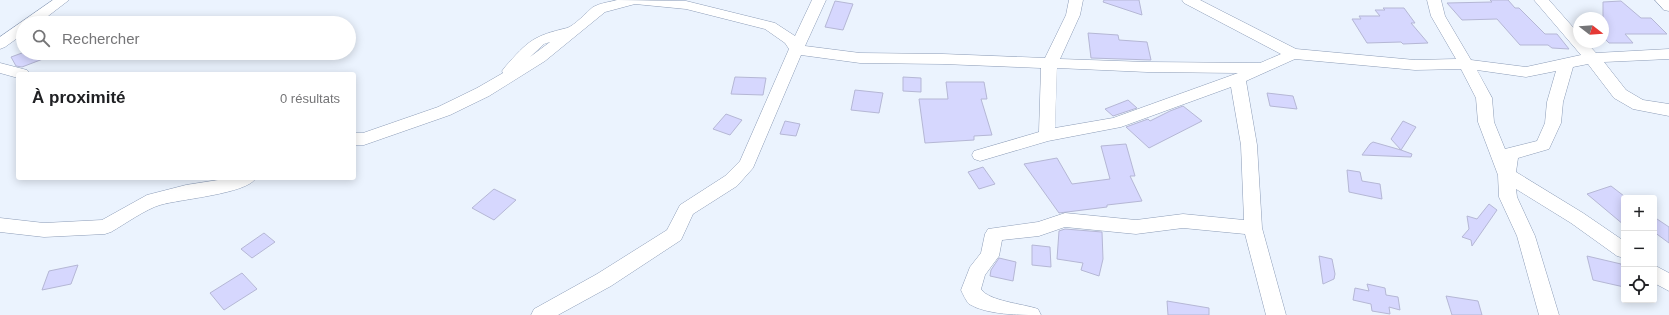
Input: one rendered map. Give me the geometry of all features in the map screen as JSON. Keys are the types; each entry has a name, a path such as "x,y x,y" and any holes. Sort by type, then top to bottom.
{"street":[{"path":"39,16 62,0"},
{"path":"356,139 364,138 444,111 540,58 600,9 633,0"},
{"path":"637,0 686,4 770,26 791,40 796,50"},
{"path":"542,315 604,280 674,235 686,210 731,181 747,164 777,91 819,0"},
{"path":"1047,135 1049,65 1073,15 1076,0"},
{"path":"1189,0 1293,54 1416,65 1466,64 1526,72 1592,58 1669,54"},
{"path":"1434,0 1438,16 1484,98 1486,122 1508,175 1577,218 1621,249"},
{"path":"1541,0 1592,58 1620,94 1639,105 1669,110"},
{"path":"1662,0 1669,7"},
{"path":"0,44 16,32"},
{"path":"796,50 860,58 943,59 1049,65 1262,68"},
{"path":"980,155 1047,135 1115,123 1238,79 1293,54"},
{"path":"1549,315 1526,236 1508,197 1508,175 1510,154 1543,145 1553,123 1555,102 1566,64"},
{"path":"0,68 16,72"},
{"path":"1238,79 1249,145 1253,228 1276,315"},
{"path":"190,180 203,189"},
{"path":"0,235 44,230 105,227 153,200 203,189 232,185 243,180"},
{"path":"1031,315 987,304 976,298 971,290 977,272 990,256 994,234 1039,229 1065,220 1136,227 1183,221 1253,228"},
{"path":"0,225 44,230"},
{"path":"1657,275 1669,284"}],"building":[{"path":"1104,0 1139,0 1142,15 1103,2"},
{"path":"1490,0 1508,0 1515,8 1519,8 1545,34 1557,34 1569,49 1552,48 1548,45 1520,45 1497,19 1462,20 1447,3 1492,2"},
{"path":"835,1 853,4 843,30 825,27"},
{"path":"1621,1 1641,18 1651,18 1667,34 1625,34 1633,43 1609,43 1609,12 1603,12 1603,2"},
{"path":"1383,8 1404,8 1415,23 1411,23 1428,43 1367,43 1352,19 1361,19 1359,16 1380,16 1375,10 1385,10"},
{"path":"1088,33 1118,35 1119,40 1147,42 1151,60 1091,58"},
{"path":"16,55 16,60 40,60 22,67 16,66 11,57"},
{"path":"735,77 766,78 763,95 731,94"},
{"path":"903,77 921,78 921,92 903,91"},
{"path":"946,82 984,82 987,99 981,99 992,135 974,136 974,140 925,143 919,99 948,99"},
{"path":"855,90 883,93 879,113 851,110"},
{"path":"1267,93 1293,96 1297,109 1270,106"},
{"path":"1128,100 1137,108 1113,116 1105,109"},
{"path":"1183,106 1202,121 1149,148 1126,127 1148,119 1150,121"},
{"path":"726,114 742,120 730,135 713,129"},
{"path":"785,121 800,124 796,136 780,134"},
{"path":"1403,121 1416,127 1401,150 1391,139"},
{"path":"1373,142 1412,154 1411,157 1362,155"},
{"path":"1126,144 1135,176 1130,176 1142,201 1059,213 1024,164 1057,158 1072,184 1110,179 1101,146"},
{"path":"983,167 995,184 979,189 968,172"},
{"path":"1347,170 1360,172 1362,181 1380,184 1382,199 1349,192"},
{"path":"1611,186 1623,195 1621,195 1621,222 1587,194"},
{"path":"494,189 516,200 494,220 472,208"},
{"path":"1489,204 1497,210 1472,246 1471,240 1462,237 1469,229 1467,216 1477,219"},
{"path":"1657,219 1669,227 1669,243 1657,234"},
{"path":"1065,229 1102,232 1103,259 1099,276 1081,270 1083,263 1057,259 1059,231"},
{"path":"264,233 275,242 252,258 241,249"},
{"path":"1032,245 1050,247 1051,267 1032,265"},
{"path":"1319,256 1332,259 1335,274 1334,279 1323,284"},
{"path":"1587,256 1621,264 1621,286 1593,280"},
{"path":"999,258 1016,262 1013,281 990,276 991,270"},
{"path":"78,265 71,284 42,290 49,271"},
{"path":"242,273 257,289 224,310 210,293"},
{"path":"1367,284 1385,288 1386,295 1398,297 1400,310 1389,307 1390,314 1372,311 1371,304 1353,300 1355,288 1369,291"},
{"path":"1446,296 1478,301 1482,315 1452,315"},
{"path":"1167,301 1209,308 1209,315 1168,315"}]}
